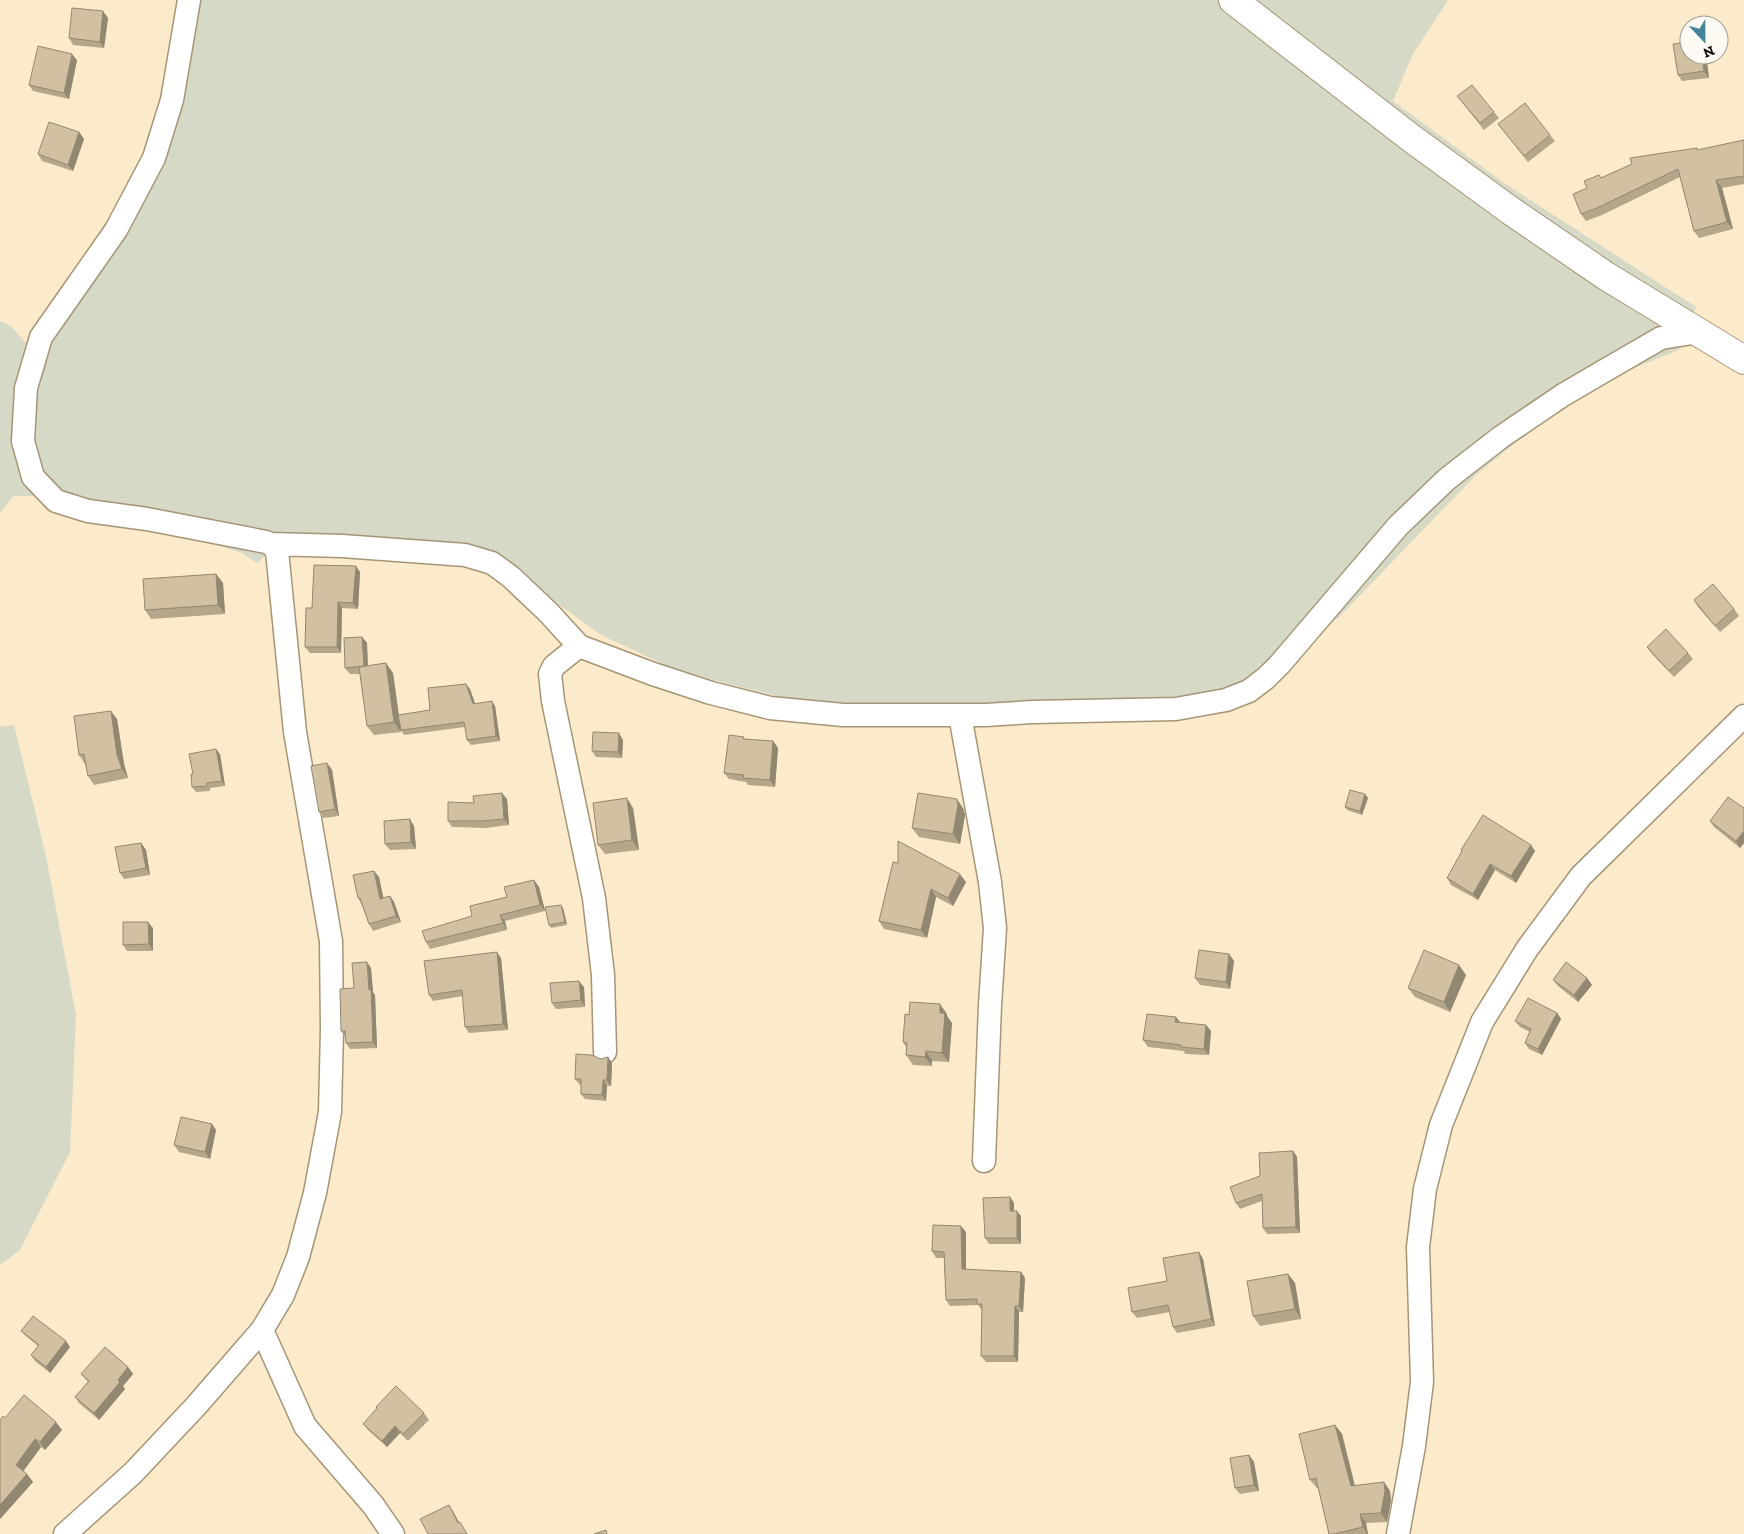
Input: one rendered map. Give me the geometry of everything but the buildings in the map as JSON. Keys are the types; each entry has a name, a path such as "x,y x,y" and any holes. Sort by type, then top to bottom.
{"main road":[{"path":"1233,0 1410,138 1511,211 1606,276 1744,360"}],"street":[{"path":"189,0 172,100 154,158 116,230 41,337 26,388 23,440 33,477 56,501 88,511 196,528 271,544 342,546 465,555 492,563 511,577 549,613 578,646 711,693 770,708 843,715 960,715 1176,709 1226,700 1249,691 1280,664 1398,526 1447,480 1501,438 1579,386 1661,338 1699,332"},
{"path":"65,1534 133,1473 196,1406 262,1330 283,1295 298,1256 315,1194 330,1112 332,1021 330,941 295,732 277,552 271,544"},
{"path":"578,646 554,666 550,674 552,701 594,898 603,975 605,1052"},
{"path":"960,715 990,882 995,928 984,1161"},
{"path":"1398,1534 1414,1446 1422,1382 1418,1246 1425,1189 1441,1125 1482,1022 1527,949 1580,876 1744,716"},
{"path":"262,1330 305,1426 373,1505 393,1534"}],"green space":[{"path":"189,0 1448,0 1413,54 1393,101 1504,183 1696,307 1679,350 1634,368 1564,403 1476,475 1339,617 1274,669 1181,707 845,706 781,697 667,666 601,635 513,571 467,563 270,552 257,563 242,553 223,547 42,496 13,496 0,513 0,321 11,326 38,357 145,193"},
{"path":"14,725 46,856 76,1015 70,1152 20,1250 0,1265 0,727"}]}
